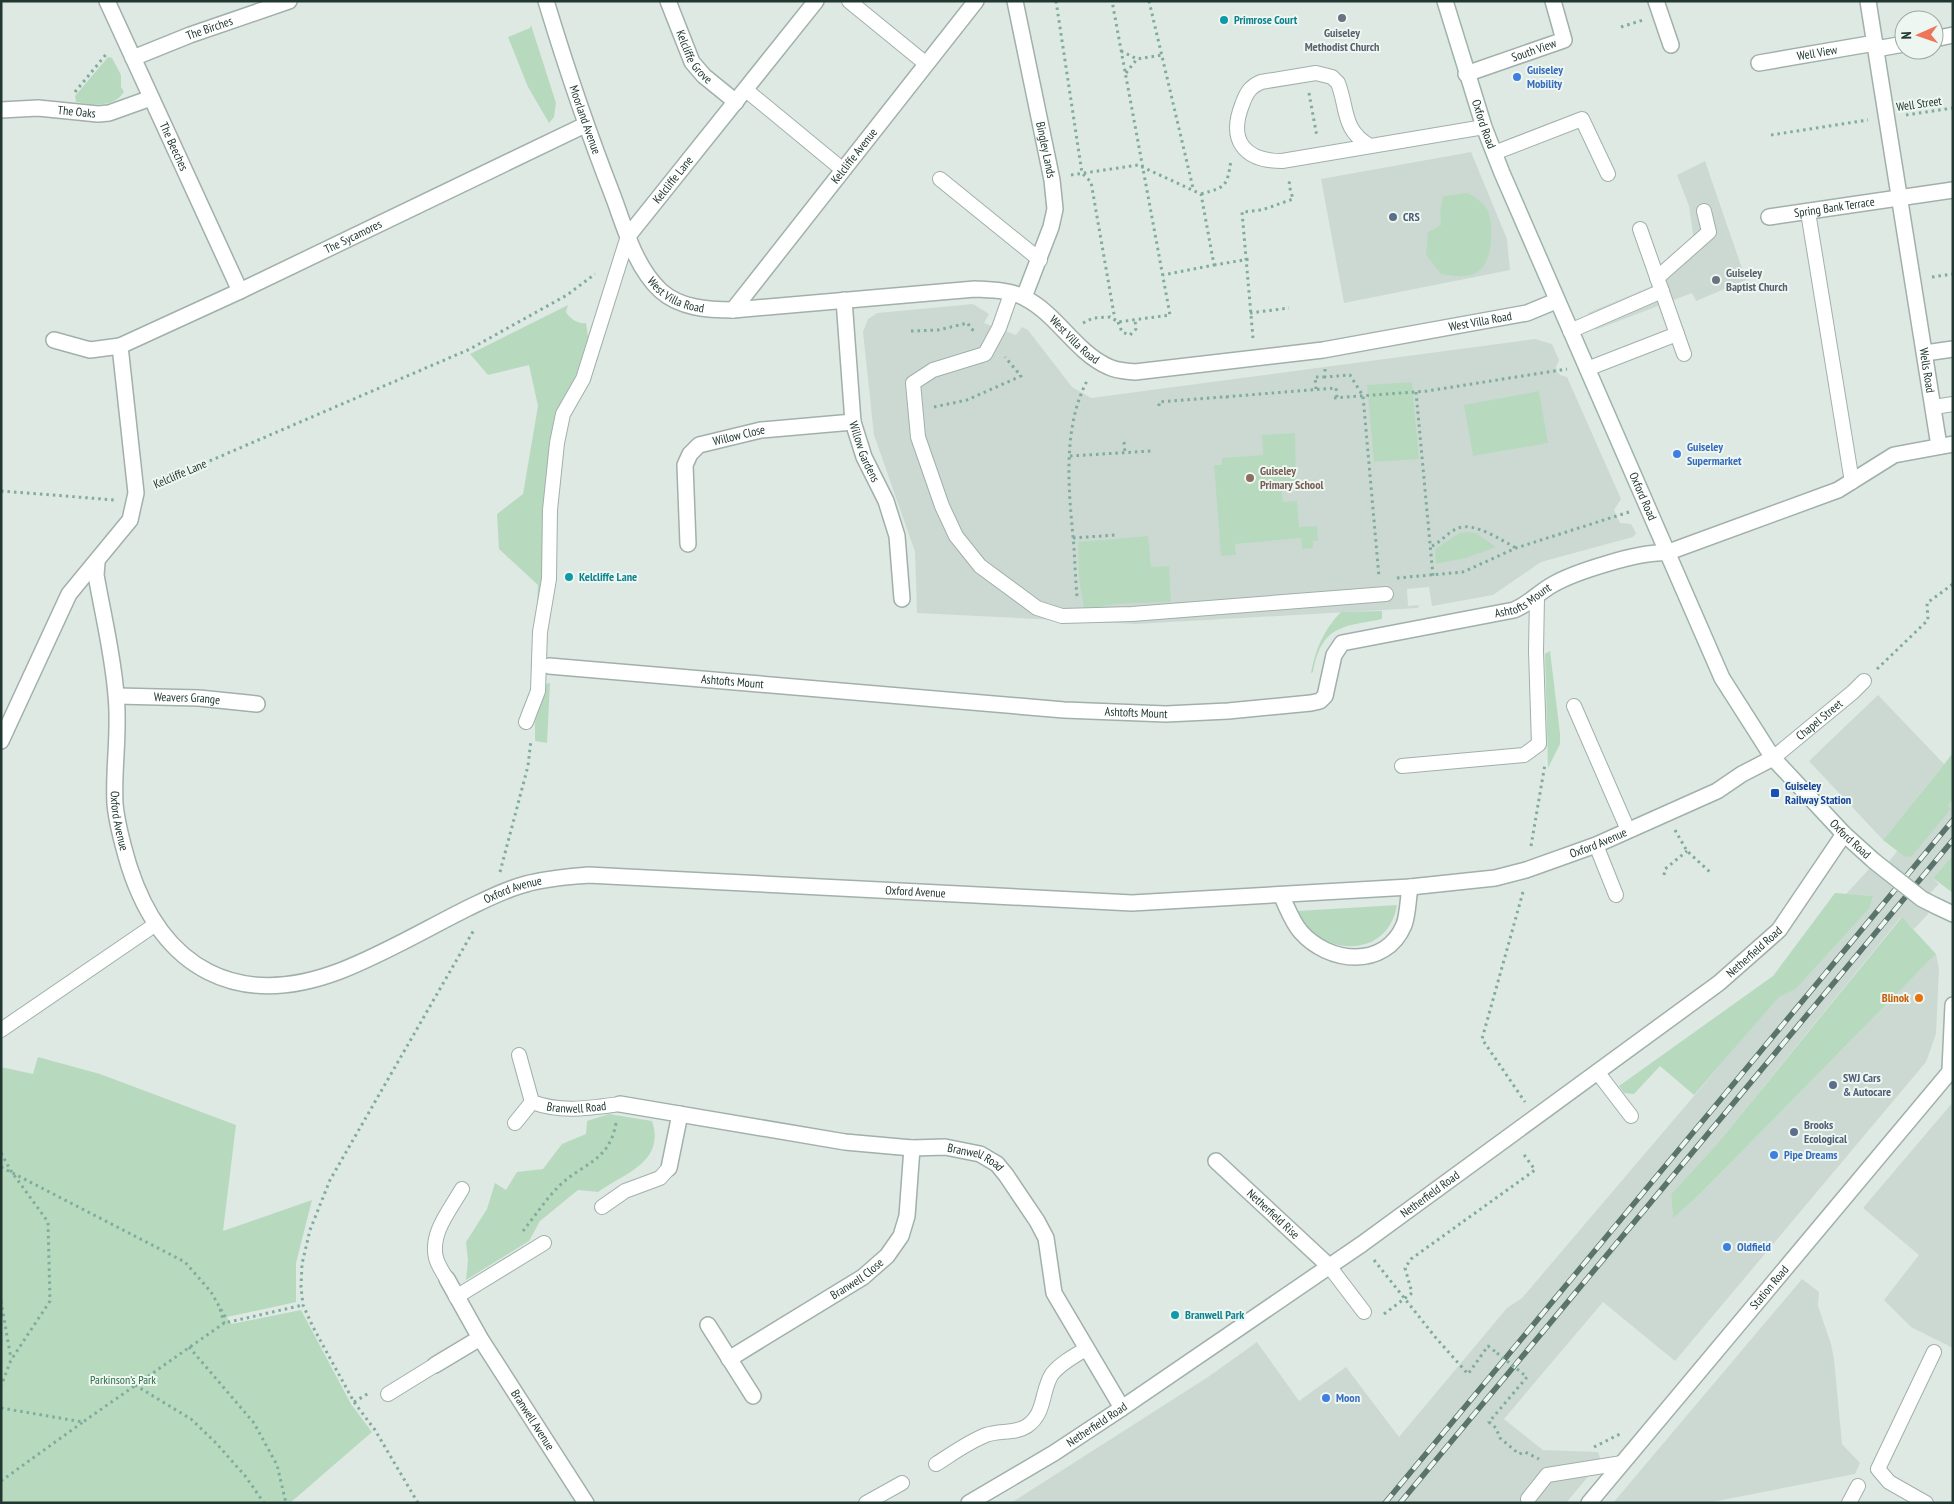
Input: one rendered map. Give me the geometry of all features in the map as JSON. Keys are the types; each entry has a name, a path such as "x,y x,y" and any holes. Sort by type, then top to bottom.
{"street":[{"name":"The Beeches","path":"107,1 240,291"},
{"name":"The Birches","path":"133,58 190,35 288,1"},
{"name":"Moorland Avenue","path":"546,1 585,125 628,236"},
{"name":"Kelcliffe Grove","path":"668,1 692,62 704,76 741,96"},
{"name":"Kelcliffe Lane","path":"628,236 816,1"},
{"name":"Kelcliffe Avenue","path":"733,310 925,63 976,1"},
{"name":"Bingley Lands","path":"1015,1 1052,180 1055,209 1040,260 1018,295"},
{"name":"Oxford Road","path":"1445,1 1466,74 1494,153 1556,301 1722,678 1773,758 1844,834 1874,861 1922,899 1953,914"},
{"name":"South View","path":"1466,74 1564,40 1553,1"},
{"path":"1656,1 1671,45"},
{"name":"Wells Road","path":"1666,553 1838,490 1867,470 1894,455 1946,445 1934,407 1868,1"},
{"name":"Well View","path":"1759,63 1894,45"},
{"name":"The Oaks","path":"1,110 38,108 98,114 109,113 151,98"},
{"name":"The Sycamores","path":"54,340 90,350 120,346 240,291 585,125"},
{"name":"Spring Bank Terrace","path":"1769,217 1953,190"},
{"name":"West Villa Road","path":"628,236 647,276 662,292 678,302 699,308 733,310 975,289 1018,295 1049,313 1069,334 1108,367 1128,371 1158,371 1323,350 1527,313 1556,301"},
{"name":"Willow Gardens","path":"844,300 852,422 864,457 886,501 897,536 902,598"},
{"path":"1,741 69,594 130,520 136,497 120,346"},
{"path":"1925,352 1953,349"},
{"name":"Willow Close","path":"688,544 685,466 690,454 700,445 761,430 852,422"},
{"name":"Ashtofts Mount","path":"545,666 1064,710 1166,714 1228,711 1320,701 1327,690 1334,655 1342,643 1514,610 1532,601 1553,584 1574,575 1651,552 1666,553"},
{"name":"Oxford Avenue","path":"97,562 96,575 116,696 115,806 124,850 139,896 165,937 186,958 227,980 265,987 301,984 341,970 493,897 524,884 552,878 588,875 1132,903 1410,887 1495,878 1526,870 1596,845 1717,791 1742,774 1773,758"},
{"name":"Weavers Grange","path":"116,696 198,698 258,704"},
{"name":"Netherfield Road","path":"969,1503 1054,1452 1122,1408 1362,1244 1719,983 1779,930 1844,834"},
{"path":"1281,895 1297,927 1308,939 1326,951 1354,959 1389,946 1399,933 1406,919 1410,887"},
{"name":"Station Road","path":"1589,1503 1951,1069 1953,1005"},
{"name":"Branwell Road","path":"620,1104 845,1142 912,1148 963,1149 980,1154 1002,1170 1037,1221 1046,1238 1054,1293 1122,1408"},
{"path":"669,1168 680,1114"},
{"name":"Branwell Close","path":"729,1359 862,1277 887,1256 901,1236 907,1216 912,1148"},
{"name":"Netherfield Rise","path":"1216,1161 1329,1266"},
{"name":"Branwell Avenue","path":"447,1279 480,1338 586,1503"},
{"path":"708,1325 753,1396"},
{"path":"435,1365 480,1338"}],"lane":[{"path":"849,1 925,63"},
{"path":"1370,146 1359,140 1351,130 1338,83 1324,74 1261,82 1246,92 1236,125 1238,139 1245,150 1255,157 1269,161 1293,159 1484,127"},
{"path":"741,96 843,170"},
{"path":"1494,153 1582,119 1608,174"},
{"path":"940,179 1040,260"},
{"path":"1570,331 1660,285 1708,232 1704,211"},
{"path":"1808,212 1852,482"},
{"path":"1640,229 1684,354"},
{"path":"526,722 545,666 540,632 549,579 550,510 557,443 564,414 583,379 628,236"},
{"path":"1018,295 985,354 933,370 913,384 918,437 942,506 956,536 980,566 1037,608 1062,616 1132,614 1386,594"},
{"path":"1586,368 1677,334"},
{"path":"1934,407 1953,404"},
{"path":"1402,766 1524,756 1539,744 1536,651 1537,596"},
{"name":"Chapel Street","path":"1773,758 1864,681"},
{"path":"1574,706 1628,830"},
{"path":"1596,845 1616,895"},
{"path":"1,1030 156,924"},
{"name":"Branwell Road","path":"519,1055 532,1102"},
{"path":"1598,1073 1631,1116"},
{"name":"Branwell Road","path":"532,1102 548,1108 563,1109 620,1104"},
{"name":"Branwell Road","path":"515,1123 532,1102"},
{"path":"602,1207 625,1191 660,1178 669,1168"},
{"name":"Branwell Avenue","path":"447,1279 436,1259 435,1245 438,1230 462,1189"},
{"path":"456,1297 544,1243"},
{"path":"1329,1266 1364,1312"},
{"path":"936,1464 985,1435 1018,1430 1028,1425 1041,1409 1046,1386 1052,1375 1063,1363 1086,1349"},
{"path":"1926,1503 1889,1482 1878,1469 1934,1352"},
{"path":"388,1394 435,1365"},
{"path":"1528,1498 1547,1475 1622,1463"},
{"path":"866,1503 902,1483"},
{"path":"1849,1503 1858,1486"}],"path":[{"path":"1056,1 1082,173 1091,182 1117,321 1122,332 1130,335 1136,329 1135,320"},
{"path":"1069,334 1086,320 1093,318 1110,317 1117,321 1170,315 1112,1"},
{"path":"1149,1 1194,189"},
{"path":"1621,27 1647,19"},
{"path":"60,109 122,35"},
{"path":"1121,50 1137,59"},
{"path":"1125,74 1137,59 1162,54"},
{"path":"1306,75 1321,154"},
{"name":"Well Street","path":"1770,135 1953,108"},
{"path":"1201,194 1222,188 1228,182 1231,160 1236,153 1245,150"},
{"path":"1254,359 1248,259 1242,212 1262,210 1293,199 1289,185 1293,159"},
{"path":"1052,180 1082,173 1138,165 1194,189 1201,194 1214,265"},
{"path":"1163,275 1248,259"},
{"name":"Kelcliffe Lane","path":"136,497 470,349 567,295 598,272"},
{"path":"1250,312 1289,308"},
{"path":"911,331 938,330 968,323 970,328 979,334"},
{"path":"916,410 967,400 1021,376 1003,354"},
{"path":"1324,367 1325,377"},
{"path":"1159,406 1159,402 1336,388 1335,398 1427,391 1586,368"},
{"path":"1316,390 1315,378 1350,375 1363,396 1379,579"},
{"path":"1416,392 1433,576"},
{"path":"1080,393 1076,406 1070,456 1070,503 1080,615"},
{"path":"1227,396 1228,402"},
{"path":"1124,442 1125,452"},
{"path":"1070,456 1151,451"},
{"path":"1,491 136,497"},
{"path":"1370,580 1463,572 1516,548 1617,517"},
{"path":"1432,546 1457,528 1466,528 1478,529 1516,548"},
{"path":"1073,538 1116,535"},
{"path":"1864,681 1928,620 1927,603 1953,584"},
{"path":"418,1503 375,1430 354,1402 303,1305 301,1287 302,1264 310,1230 330,1180 493,897 528,766 531,740 526,722"},
{"path":"1536,1117 1482,1039 1522,894 1545,764 1543,751 1539,744"},
{"path":"1664,874 1665,869 1687,851 1712,873"},
{"path":"516,1236 523,1231 560,1185 592,1163 610,1144 620,1104"},
{"path":"1380,1316 1412,1293 1406,1268 1410,1259 1535,1170 1510,1135"},
{"path":"1,1153 11,1171 48,1222 50,1300 11,1360 1,1386"},
{"path":"1,1167 185,1262 211,1292 226,1322"},
{"path":"1362,1244 1404,1299 1468,1374 1488,1346 1527,1377 1489,1422 1496,1428 1500,1438 1519,1454 1525,1452 1544,1462"},
{"path":"1,1301 3,1325 11,1360"},
{"path":"1,1481 226,1322 303,1305"},
{"path":"189,1347 254,1423 277,1465 286,1503"},
{"path":"135,1385 191,1419 216,1443 246,1477 264,1503"},
{"path":"1,1408 83,1422"},
{"path":"1588,1450 1618,1434 1646,1435"}],"shaded area":[{"path":"1471,152 1507,239 1510,270 1344,303 1321,179"},
{"path":"1705,161 1746,280 1696,301 1692,293 1595,330 1588,313 1650,287 1694,241 1689,206 1677,175"},
{"name":"Guiseley Primary School","path":"973,304 989,314 984,323 1016,335 1022,327 1028,330 1072,387 1091,398 1535,339 1552,344 1559,360 1556,367 1557,371 1560,375 1567,377 1621,499 1614,510 1617,517 1620,523 1631,524 1636,533 1633,537 1541,562 1493,595 1432,606 1429,587 1407,589 1408,606 1419,605 1418,608 1136,624 917,613 915,552 874,435 863,332 868,319 877,313"},
{"path":"1878,695 1944,764 1883,840 1809,761"},
{"path":"1951,800 1953,855 1933,878 1939,884 1919,905 1929,913 1914,929 1901,917 1717,1144 1671,1194 1673,1217 1699,1195 1936,954 1939,969 1936,1034 1926,1062 1675,1361 1603,1302 1504,1419 1543,1450 1598,1452 1601,1461 1566,1503 1011,1503 1208,1377 1257,1342 1299,1401 1346,1367 1399,1437 1507,1308 1522,1298 1779,996 1796,989 1870,908 1873,896 1846,894 1871,867 1880,873 1898,850 1905,857"},
{"path":"1953,1102 1953,1348 1911,1327 1884,1300 1919,1255 1863,1208"},
{"path":"1802,1279 1819,1292 1818,1306 1834,1359 1842,1444 1860,1463 1855,1474 1707,1503 1613,1503"}],"green space":[{"path":"531,25 556,103 554,117 549,123 528,87 508,37 530,28"},
{"path":"108,57 112,58 121,75 121,87 124,92 120,97 109,103 76,102 75,96"},
{"path":"1467,193 1482,203 1488,211 1491,225 1490,251 1484,266 1475,274 1461,276 1441,274 1426,255 1428,232 1441,225 1440,212 1443,196"},
{"path":"568,305 566,312 570,317 577,322 586,323 588,337 575,378 557,413 545,579 537,607 538,585 499,549 497,514 523,494 538,406 529,365 488,375 470,354"},
{"path":"1412,382 1419,459 1374,462 1367,385"},
{"path":"1539,391 1548,443 1473,456 1464,405"},
{"path":"1295,433 1296,484 1281,486 1283,502 1297,501 1299,527 1317,526 1318,541 1313,541 1313,548 1302,549 1301,538 1235,544 1236,555 1221,556 1214,465 1222,465 1222,458 1263,455 1262,435"},
{"path":"1459,533 1476,533 1496,547 1466,558 1436,564 1435,549"},
{"path":"1148,536 1151,567 1169,566 1171,602 1116,604 1084,609 1079,579 1078,542"},
{"path":"1382,611 1382,619 1345,627 1328,637 1322,645 1311,673 1321,640 1341,612"},
{"path":"1550,651 1560,744 1548,768 1545,654"},
{"path":"550,683 547,743 535,741 535,722 546,684"},
{"path":"1953,753 1953,801 1948,806 1951,809 1912,856 1905,857 1883,840"},
{"path":"1953,855 1953,893 1933,878"},
{"path":"1835,893 1873,896 1870,908 1796,989 1779,997 1694,1095 1660,1066 1634,1094 1624,1093 1619,1086 1773,976"},
{"path":"1397,905 1391,923 1380,936 1367,944 1351,946 1335,944 1320,937 1307,926 1297,911"},
{"path":"1902,917 1936,954 1699,1195 1673,1218 1671,1194 1717,1144"},
{"name":"Parkinson’s Park","path":"38,1057 100,1074 236,1125 223,1231 312,1200 296,1263 296,1302 227,1317 231,1324 301,1310 351,1404 372,1432 290,1503 1,1503 1,1067 33,1074"},
{"path":"609,1114 652,1121 655,1135 653,1147 647,1157 639,1166 598,1192 578,1190 540,1221 529,1241 466,1280 468,1260 466,1242 487,1209 495,1183 506,1190 517,1172 543,1169 562,1144 586,1134 587,1121"}],"railway":[{"path":"1385,1503 1953,820"},
{"path":"1400,1503 1953,840"}],"place":[{"name":"Guiseley Methodist Church","path":"1342,18"},
{"name":"Primrose Court","path":"1224,20"},
{"name":"Guiseley Mobility","path":"1517,77"},
{"name":"CRS","path":"1393,217"},
{"name":"Guiseley Baptist Church","path":"1716,280"},
{"name":"Guiseley Supermarket","path":"1677,454"},
{"name":"Guiseley Primary School","path":"1250,478"},
{"name":"Kelcliffe Lane","path":"569,577"},
{"name":"Guiseley Railway Station","path":"1775,793"},
{"name":"Blinok","path":"1919,998"},
{"name":"SWJ Cars & Autocare","path":"1833,1085"},
{"name":"Brooks Ecological","path":"1794,1132"},
{"name":"Pipe Dreams","path":"1774,1155"},
{"name":"Oldfield","path":"1727,1247"},
{"name":"Branwell Park","path":"1175,1315"},
{"name":"Moon","path":"1326,1398"}]}
